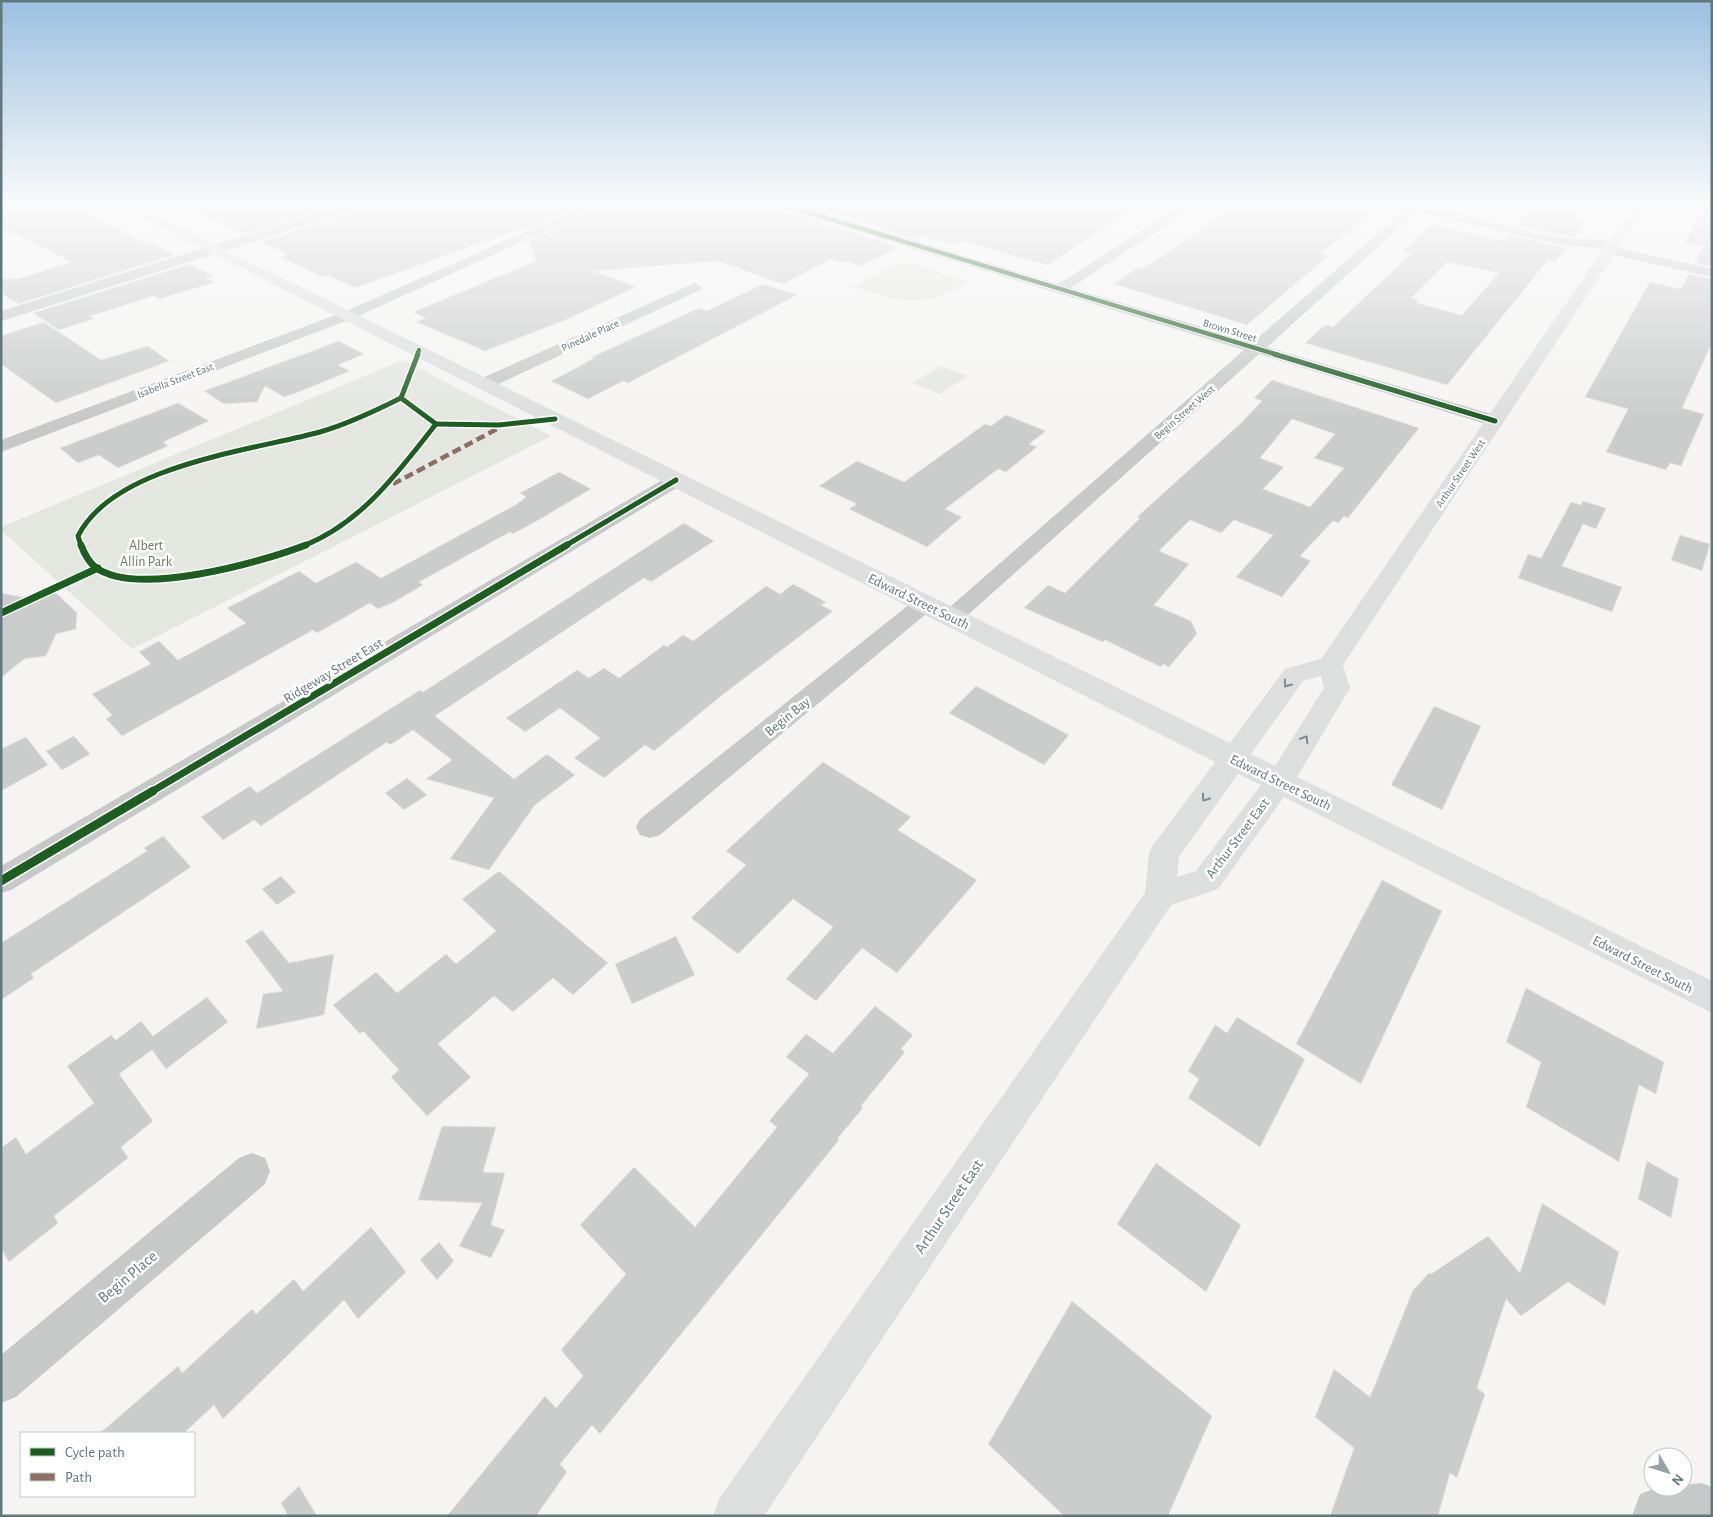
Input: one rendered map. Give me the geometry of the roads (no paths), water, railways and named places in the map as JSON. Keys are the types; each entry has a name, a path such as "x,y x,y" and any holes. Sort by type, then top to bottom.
{"main road":[{"name":"Edward Street South","path":"270,277 486,383 951,618 1712,998"},
{"name":"Arthur Street West","path":"1330,665 1591,277"},
{"path":"1233,758 1294,675 1330,665 1337,688 1280,781"},
{"name":"Arthur Street East","path":"736,1516 1160,896 1164,854 1233,758"},
{"name":"Arthur Street East","path":"1160,896 1207,880 1280,781"}],"street":[{"path":"1,316 128,277"},
{"name":"Isabella Street East","path":"1,446 349,315 435,277"},
{"name":"Brown Street","path":"1019,277 1494,421"},
{"path":"1059,289 1078,277"},
{"name":"Begin Street West","path":"951,618 1335,277"},
{"name":"Pinedale Place","path":"486,383 695,287"},
{"name":"Ridgeway Street East","path":"1,881 676,480"},
{"name":"Begin Bay","path":"650,827 924,604"},
{"name":"Begin Place","path":"1,1382 252,1171"},
{"path":"1655,1513 1701,1505 1712,1509"}],"park label":[{"name":"Albert Allin Park","path":"146,554"}]}
